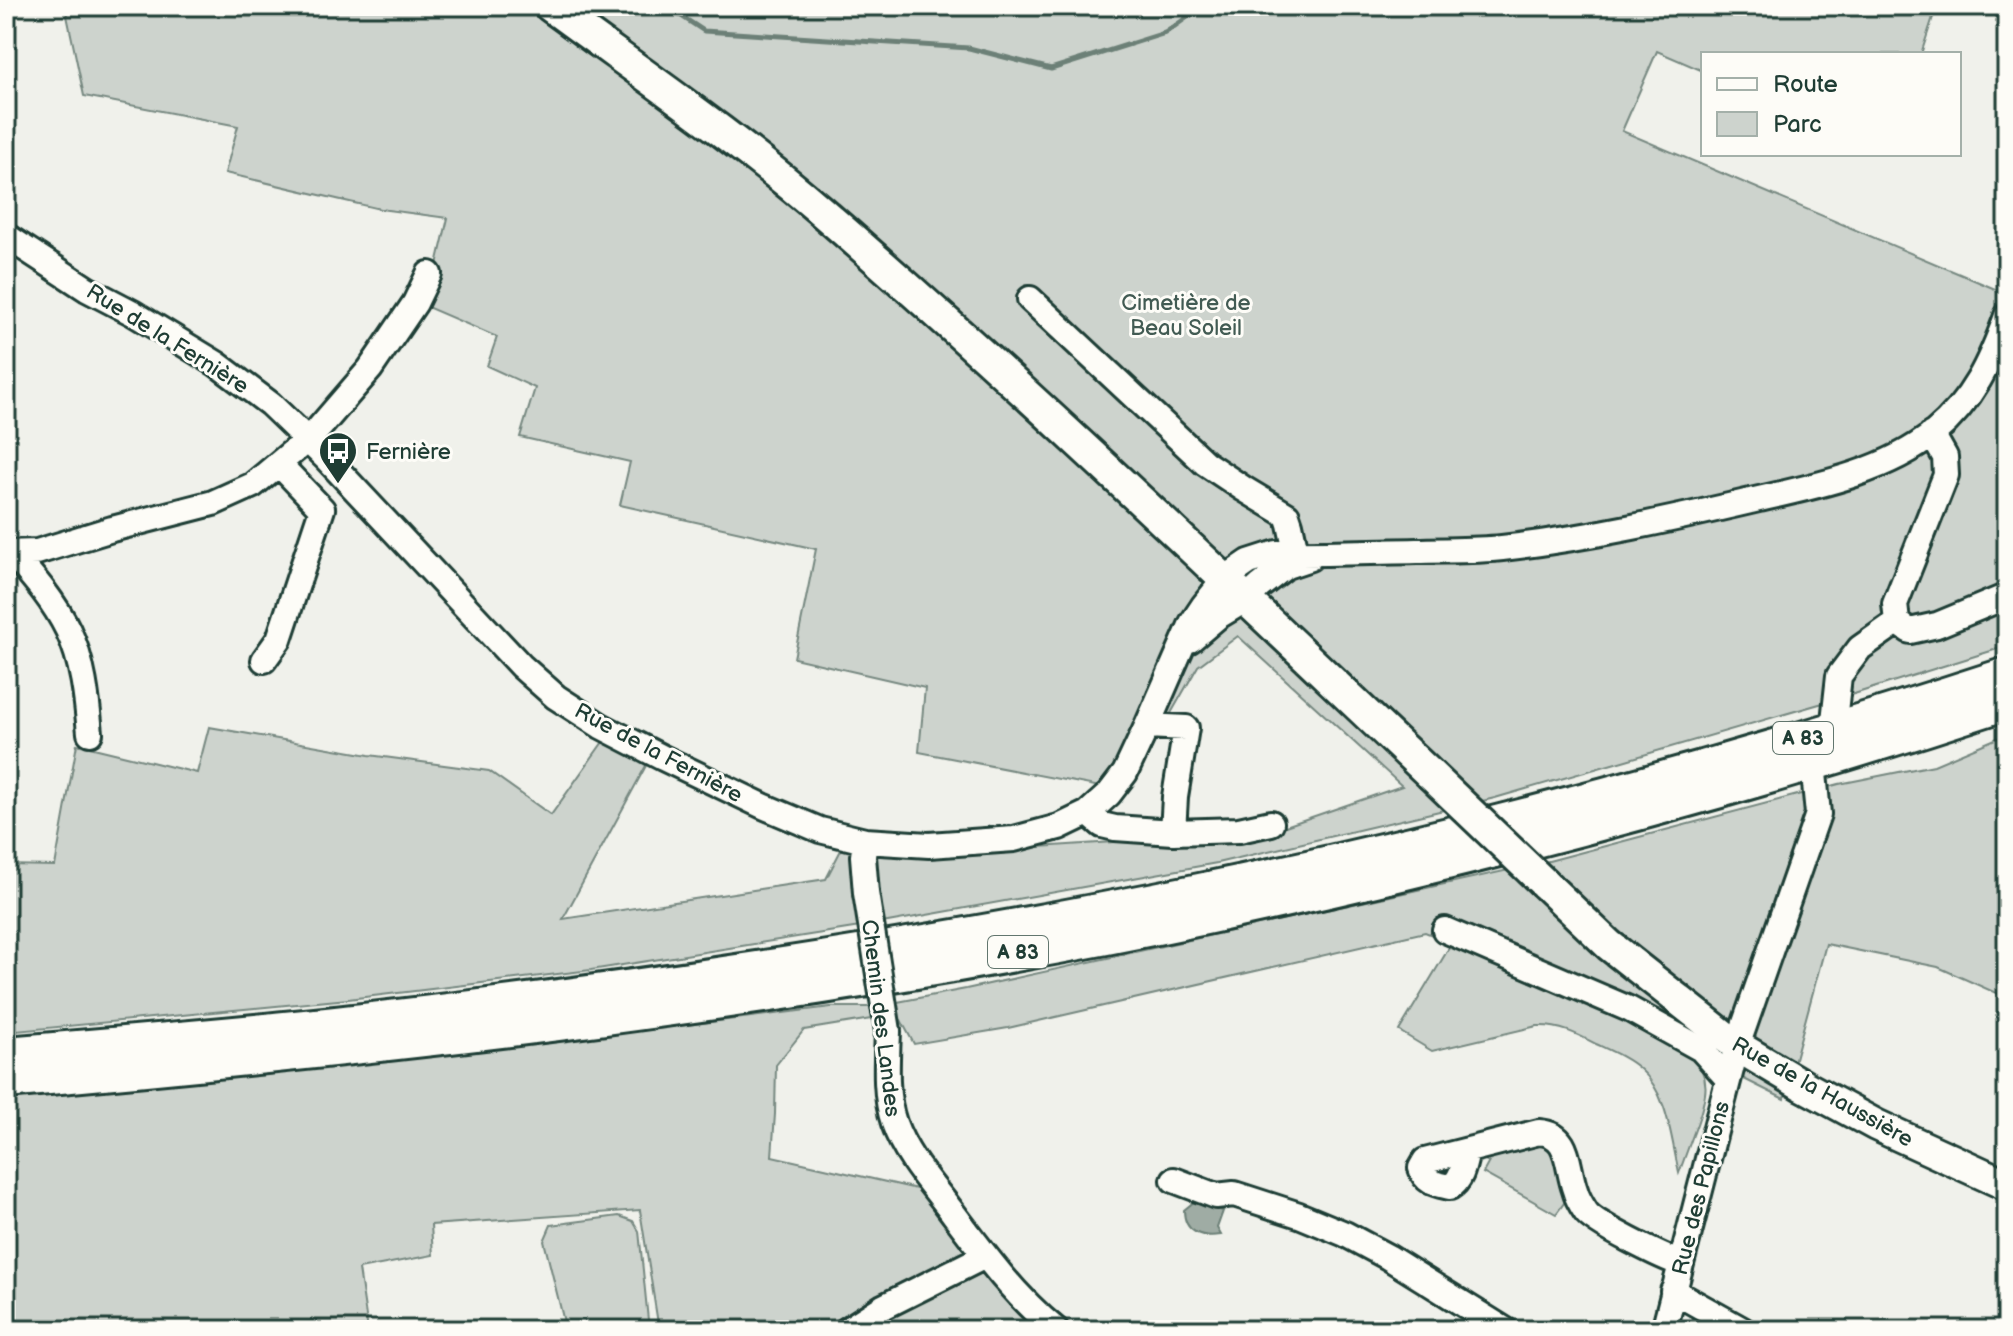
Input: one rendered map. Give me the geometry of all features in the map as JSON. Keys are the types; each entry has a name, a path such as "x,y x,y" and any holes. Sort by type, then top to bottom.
{"highway":[{"name":"A 83","path":"6,1054 359,1021 565,996 755,970 1121,907 1286,873 1613,792 1833,730 2007,675"},
{"name":"A 83","path":"6,1081 238,1060 500,1031 779,992 969,961 1202,917 1568,831 1813,763 2007,702"},
{"path":"6,1043 425,1000 639,974 1139,890 1382,837 1409,844"}],"main road":[{"name":"Rue de la Haussière","path":"550,6 741,145 820,210 1060,426 1609,945 1737,1046 1876,1125 2007,1185"}],"street":[{"name":"Rue de la Fernière","path":"6,236 87,289 217,364 270,404 521,666 556,697 601,726 663,758 820,830 865,841 929,845 1014,839 1059,827 1088,813 1109,794 1125,773 1184,645 1217,617 1235,590 1272,576 1297,557 1324,553 1498,548 1574,539 1701,513 1860,472 1898,457 1952,417 1974,391 2007,316"},
{"path":"9,553 37,552 213,503 253,485 314,434 370,369 415,303 429,274"},
{"path":"1030,299 1205,463 1287,515 1297,557"},
{"path":"1932,434 1945,457 1946,475 1895,604 1897,622 1910,631 1937,625 2007,596"},
{"path":"279,464 322,509"},
{"path":"322,509 337,507 358,493"},
{"path":"264,660 279,639 322,509"},
{"path":"9,553 43,588 68,631 85,686 90,733"},
{"path":"1833,730 1839,676 1860,648 1897,622"},
{"path":"1147,726 1186,728 1173,832"},
{"name":"Rue des Papillons","path":"1664,1330 1737,1046 1818,814 1813,763"},
{"path":"1088,813 1102,825 1115,828 1173,832 1239,830 1271,823"},
{"name":"Chemin des Landes","path":"865,841 863,878 888,1031 886,1078 893,1122 912,1159 985,1256 1039,1316 1056,1330"},
{"path":"1445,930 1629,1009 1701,1049 1728,1079"},
{"path":"1467,1151 1539,1132 1553,1134 1564,1149 1575,1192 1589,1217 1680,1263"},
{"path":"1174,1180 1201,1192 1216,1196 1234,1194 1286,1210 1345,1234 1388,1257 1498,1328"},
{"path":"847,1330 883,1307 985,1256"},
{"path":"1673,1291 1743,1330"}],"green space":[{"name":"Cimetière de Beau Soleil","path":"65,6 1916,6 1933,17 1922,52 1701,52 1701,70 1657,51 1622,131 2007,294 2007,646 1854,694 1495,798 1217,863 860,927 591,970 348,999 6,1032 6,865 55,866 77,744 197,773 209,727 369,755 489,771 551,815 605,739 648,762 563,919 826,879 842,848 929,854 1268,832 1402,786 1238,636 1198,666 1126,792 919,752 925,688 794,658 816,549 620,505 630,462 520,437 535,388 487,366 497,337 427,307 448,218 380,209 225,173 238,126 84,96"},
{"path":"2007,734 2007,998 1938,967 1826,944 1784,1099 1690,1052 1702,1070 1706,1086 1700,1114 1679,1173 1667,1117 1657,1091 1640,1069 1619,1055 1568,1031 1545,1026 1432,1051 1399,1031 1452,943 1425,932 1008,1028 914,1044 901,1020 871,1019 804,1030 776,1065 772,1156 921,1190 1047,1330 659,1330 640,1210 431,1225 433,1255 359,1269 368,1330 6,1330 6,1098 510,1047 831,1007 871,1007 1545,862 1839,784 1934,765"},
{"path":"1537,1141 1553,1148 1566,1194 1556,1214 1483,1173 1489,1162 1478,1156"},
{"path":"619,1216 633,1221 639,1231 649,1330 566,1330 544,1241 551,1225"}],"shaded area":[{"path":"1195,1201 1223,1211 1217,1228 1221,1235 1207,1236 1195,1232 1187,1224 1184,1210"}],"waterway":[{"path":"666,6 704,31 969,48 1051,69 1165,33 1203,6"},
{"path":"477,9 507,7"}],"place":[{"name":"Fernière","path":"338,485"}]}
